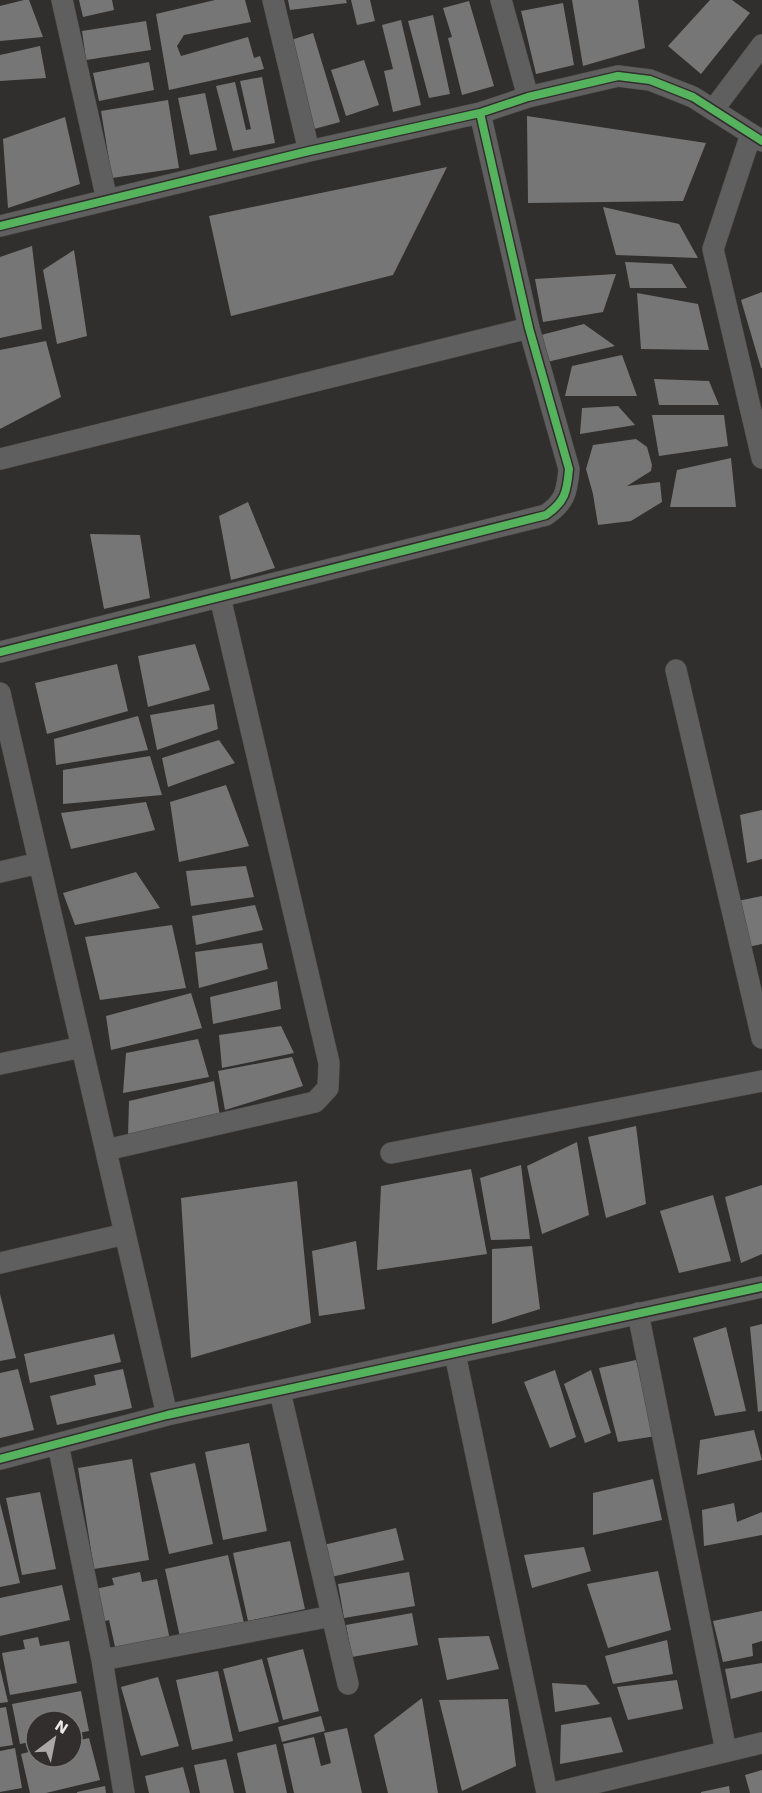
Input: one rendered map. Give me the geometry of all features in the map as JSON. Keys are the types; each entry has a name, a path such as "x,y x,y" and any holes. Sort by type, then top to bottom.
{"street":[{"path":"62,0 106,200"},
{"path":"273,0 309,151"},
{"path":"501,0 528,97"},
{"path":"714,110 762,45"},
{"path":"0,226 309,151 480,113 528,97 618,76 650,80 693,97 756,137 713,249 762,458"},
{"path":"0,652 546,515 561,505 567,492 568,469 529,328 480,113"},
{"path":"0,459 529,328"},
{"path":"106,1150 315,1102 328,1088 329,1063 220,597"},
{"path":"676,670 762,1038"},
{"path":"0,693 167,1415"},
{"path":"0,872 39,863"},
{"path":"0,1064 82,1047"},
{"path":"391,1153 762,1082"},
{"path":"0,1263 125,1234"},
{"path":"0,1459 167,1415 762,1287"},
{"path":"638,1313 726,1751"},
{"path":"455,1354 547,1793"},
{"path":"280,1392 348,1684"},
{"path":"58,1444 102,1660 124,1793"},
{"path":"102,1660 332,1616"},
{"path":"553,1793 587,1789 762,1743"}],"building":[{"path":"29,0 43,37 0,41 0,6"},
{"path":"79,0 112,0 114,10 83,17"},
{"path":"215,0 245,0 251,22 184,35 177,46 181,56 248,37 254,58 260,56 264,69 169,90 156,14"},
{"path":"288,0 346,0 347,3 290,10"},
{"path":"351,0 370,0 375,21 357,25"},
{"path":"572,0 638,0 645,48 583,66"},
{"path":"710,0 732,0 750,13 701,74 668,46"},
{"path":"469,1 494,86 462,95 448,38 452,37 443,8"},
{"path":"563,3 574,65 536,74 521,11"},
{"path":"433,15 450,94 429,98 408,21"},
{"path":"401,20 421,105 393,112 384,71 393,69 382,25"},
{"path":"146,21 151,50 86,60 82,31"},
{"path":"313,33 340,122 314,129 288,41"},
{"path":"40,46 46,78 0,81 0,55"},
{"path":"364,60 379,105 346,116 331,70"},
{"path":"149,62 154,90 99,101 93,73"},
{"path":"262,77 275,143 233,151 216,86 235,82 246,130 251,129 240,81"},
{"path":"205,93 217,150 190,155 178,98"},
{"path":"168,100 179,168 112,178 101,111"},
{"path":"527,116 706,143 683,201 528,203"},
{"path":"65,117 80,184 8,208 3,139"},
{"path":"447,167 393,275 231,316 209,216"},
{"path":"603,207 679,224 698,258 616,255"},
{"path":"32,246 42,329 0,338 0,257"},
{"path":"74,250 87,336 57,344 43,270"},
{"path":"625,262 672,264 687,288 630,288"},
{"path":"616,274 603,312 543,322 535,279"},
{"path":"762,292 762,368 761,368 741,300"},
{"path":"637,293 698,304 709,350 641,349"},
{"path":"584,324 615,346 547,362 541,335"},
{"path":"46,341 61,397 0,429 0,350"},
{"path":"622,355 637,396 565,396 572,366"},
{"path":"654,379 709,381 719,405 659,405"},
{"path":"618,406 635,425 580,434 582,408"},
{"path":"652,415 724,415 728,446 659,456"},
{"path":"636,439 647,447 652,465 651,471 627,486 660,482 662,502 631,521 598,525 586,469 593,445"},
{"path":"731,458 736,507 670,507 677,470"},
{"path":"248,502 275,568 231,580 219,516"},
{"path":"90,534 140,535 150,598 104,609"},
{"path":"195,644 210,690 148,707 138,656"},
{"path":"117,664 128,711 47,734 35,683"},
{"path":"214,704 218,729 157,750 150,715"},
{"path":"138,716 148,750 56,765 54,739"},
{"path":"219,740 235,763 168,787 162,758"},
{"path":"150,756 162,795 63,804 63,770"},
{"path":"226,785 249,846 179,862 170,802"},
{"path":"146,802 155,830 71,849 61,813"},
{"path":"762,810 762,859 747,863 740,815"},
{"path":"246,866 254,897 191,906 186,871"},
{"path":"136,872 160,908 75,925 63,893"},
{"path":"762,896 762,944 743,948 733,902"},
{"path":"255,905 263,930 196,945 192,916"},
{"path":"172,925 186,988 100,1000 85,937"},
{"path":"262,943 268,969 199,988 195,952"},
{"path":"277,981 281,1009 213,1024 210,997"},
{"path":"191,993 202,1028 111,1050 106,1016"},
{"path":"281,1026 294,1053 222,1068 219,1035"},
{"path":"198,1039 209,1077 123,1093 126,1053"},
{"path":"292,1057 303,1086 225,1110 218,1071"},
{"path":"214,1081 220,1116 128,1137 129,1101"},
{"path":"636,1126 646,1204 606,1218 588,1137"},
{"path":"577,1142 589,1215 542,1234 527,1166"},
{"path":"521,1165 530,1239 491,1240 480,1178"},
{"path":"471,1169 487,1254 377,1270 381,1186"},
{"path":"297,1181 311,1323 191,1358 181,1198"},
{"path":"762,1185 762,1254 741,1263 725,1197"},
{"path":"713,1195 731,1261 679,1273 660,1211"},
{"path":"356,1241 365,1309 319,1316 312,1251"},
{"path":"532,1246 540,1309 492,1324 492,1249"},
{"path":"0,1294 16,1358 0,1361"},
{"path":"762,1324 762,1411 758,1412 750,1327"},
{"path":"726,1327 746,1411 715,1416 693,1338"},
{"path":"114,1334 121,1362 30,1383 24,1354"},
{"path":"636,1360 656,1436 618,1442 599,1368"},
{"path":"18,1369 34,1430 0,1438 0,1373"},
{"path":"123,1369 132,1408 57,1425 50,1396 96,1385 94,1375"},
{"path":"555,1370 576,1437 550,1448 524,1382"},
{"path":"591,1370 611,1433 585,1443 564,1384"},
{"path":"754,1430 762,1460 697,1475 700,1440"},
{"path":"249,1443 267,1531 223,1540 205,1452"},
{"path":"132,1459 149,1560 94,1569 78,1468"},
{"path":"195,1463 213,1544 169,1554 150,1473"},
{"path":"653,1479 662,1520 593,1535 593,1493"},
{"path":"40,1492 56,1569 22,1575 6,1498"},
{"path":"0,1503 20,1583 0,1587"},
{"path":"734,1503 737,1522 762,1512 762,1535 704,1546 702,1510"},
{"path":"396,1528 404,1560 327,1578 319,1546"},
{"path":"290,1541 305,1609 248,1621 233,1553"},
{"path":"584,1547 591,1571 532,1588 524,1555"},
{"path":"228,1555 244,1623 180,1637 165,1569"},
{"path":"658,1571 671,1630 608,1648 587,1584"},
{"path":"140,1572 142,1582 157,1579 170,1640 116,1651 109,1620 102,1622 95,1589 114,1585 112,1578"},
{"path":"409,1572 415,1606 344,1618 338,1584"},
{"path":"62,1585 70,1620 0,1636 0,1598"},
{"path":"762,1611 762,1641 752,1644 753,1656 723,1662 713,1621"},
{"path":"412,1613 418,1645 352,1657 346,1625"},
{"path":"489,1636 499,1669 447,1680 438,1638"},
{"path":"38,1637 40,1646 69,1641 77,1683 10,1695 2,1653 25,1649 23,1640"},
{"path":"667,1640 673,1674 613,1684 605,1656"},
{"path":"303,1649 319,1711 283,1720 267,1658"},
{"path":"262,1659 279,1722 239,1732 223,1669"},
{"path":"762,1663 762,1691 731,1699 725,1669"},
{"path":"0,1668 8,1702 0,1703"},
{"path":"218,1671 233,1741 192,1750 176,1680"},
{"path":"158,1677 179,1746 141,1756 121,1687"},
{"path":"677,1680 683,1709 628,1720 617,1687"},
{"path":"552,1683 586,1685 600,1704 555,1712"},
{"path":"81,1691 89,1731 84,1732 84,1709 24,1709 24,1743 20,1744 12,1704"},
{"path":"422,1698 438,1793 388,1793 374,1735"},
{"path":"508,1699 516,1766 462,1791 439,1700"},
{"path":"6,1707 13,1745 0,1747 0,1708"},
{"path":"321,1716 325,1731 282,1742 278,1727"},
{"path":"611,1717 623,1752 560,1764 561,1725"},
{"path":"347,1728 362,1793 294,1793 283,1744 314,1737 321,1766 331,1763 324,1733"},
{"path":"89,1738 100,1780 46,1793 30,1793 24,1769 84,1769 84,1739"},
{"path":"276,1744 287,1793 246,1793 237,1753"},
{"path":"15,1748 22,1788 0,1792 0,1751"},
{"path":"226,1759 234,1793 200,1793 194,1765"},
{"path":"183,1767 190,1793 149,1793 145,1776"},
{"path":"762,1770 762,1793 750,1793 745,1775"},
{"path":"105,1786 106,1793 77,1793 77,1792"},
{"path":"729,1786 730,1793 701,1793 701,1792"}],"cycle path":[{"path":"0,226 309,151 480,113 528,97 618,76 650,80 693,97 762,141"},
{"path":"0,652 546,515 557,506 566,490 569,469 529,328 480,113"},
{"path":"0,1459 167,1415 762,1287"}]}
